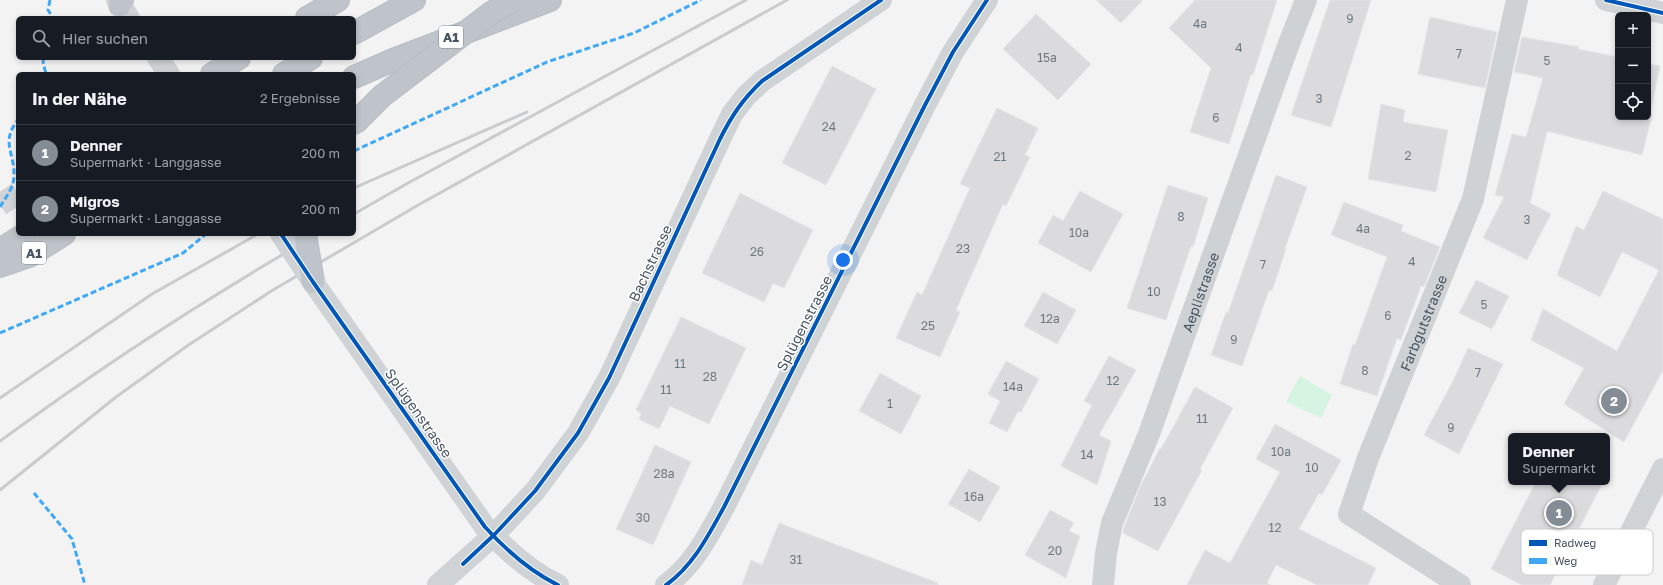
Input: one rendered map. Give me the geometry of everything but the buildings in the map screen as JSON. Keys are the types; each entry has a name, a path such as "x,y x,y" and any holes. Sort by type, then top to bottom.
{"highway":[{"path":"310,16 338,0"},
{"path":"356,32 414,0"},
{"name":"A1","path":"356,122 382,96 491,13 513,0"},
{"name":"A1","path":"356,76 393,60 550,0"},
{"path":"215,72 236,60"},
{"path":"287,72 308,60"},
{"name":"A1","path":"0,250 21,236"},
{"name":"A1","path":"0,266 29,256 61,236"},
{"path":"305,236 313,282"}],"main road":[{"name":"Bachstrasse","path":"438,585 495,534 535,491 578,433 609,378 732,114 746,96 762,81 881,0"},
{"name":"Splügenstrasse","path":"666,585 675,578 698,552 724,507 925,105 953,52 987,0"},
{"path":"1606,0 1663,12"},
{"path":"159,60 168,72"},
{"name":"Splügenstrasse","path":"282,236 485,527 520,560 542,577 558,585"},
{"path":"1632,529 1663,469"},
{"path":"1604,585 1609,575"}],"street":[{"name":"Aeplistrasse","path":"1103,585 1106,553 1112,523 1154,420 1306,0"},
{"name":"Farbgutstrasse","path":"1460,585 1350,514 1368,458 1473,199 1517,0"}],"green space":[{"path":"1300,376 1332,395 1321,418 1286,402"}],"tunnel":[{"path":"0,205 16,194"}],"railway":[{"path":"356,213 408,183 746,0"},
{"path":"0,490 116,397 187,346 273,290 420,204 787,0"},
{"path":"356,187 527,112"},
{"path":"0,398 152,294 254,236"},
{"path":"0,441 116,359 236,282 315,236"}],"marked path":[{"path":"50,0 48,10 52,16"},
{"path":"356,150 547,62 634,33 701,0"},
{"path":"44,60 46,72"},
{"path":"0,207 14,180 14,168 9,141 10,135 16,123"},
{"path":"0,333 183,253 204,236"},
{"path":"34,493 72,539 85,585"}],"cycle path":[{"path":"463,564 495,534 535,491 578,433 609,378 720,139 738,108 762,81 881,0"},
{"path":"666,585 692,560 718,518 925,105 953,52 987,0"},
{"path":"1606,0 1663,13"},
{"path":"282,236 485,527 501,544 528,567 558,585"}],"place":[{"name":"Migros","path":"1614,401"},
{"name":"Denner","path":"1559,513"}]}
